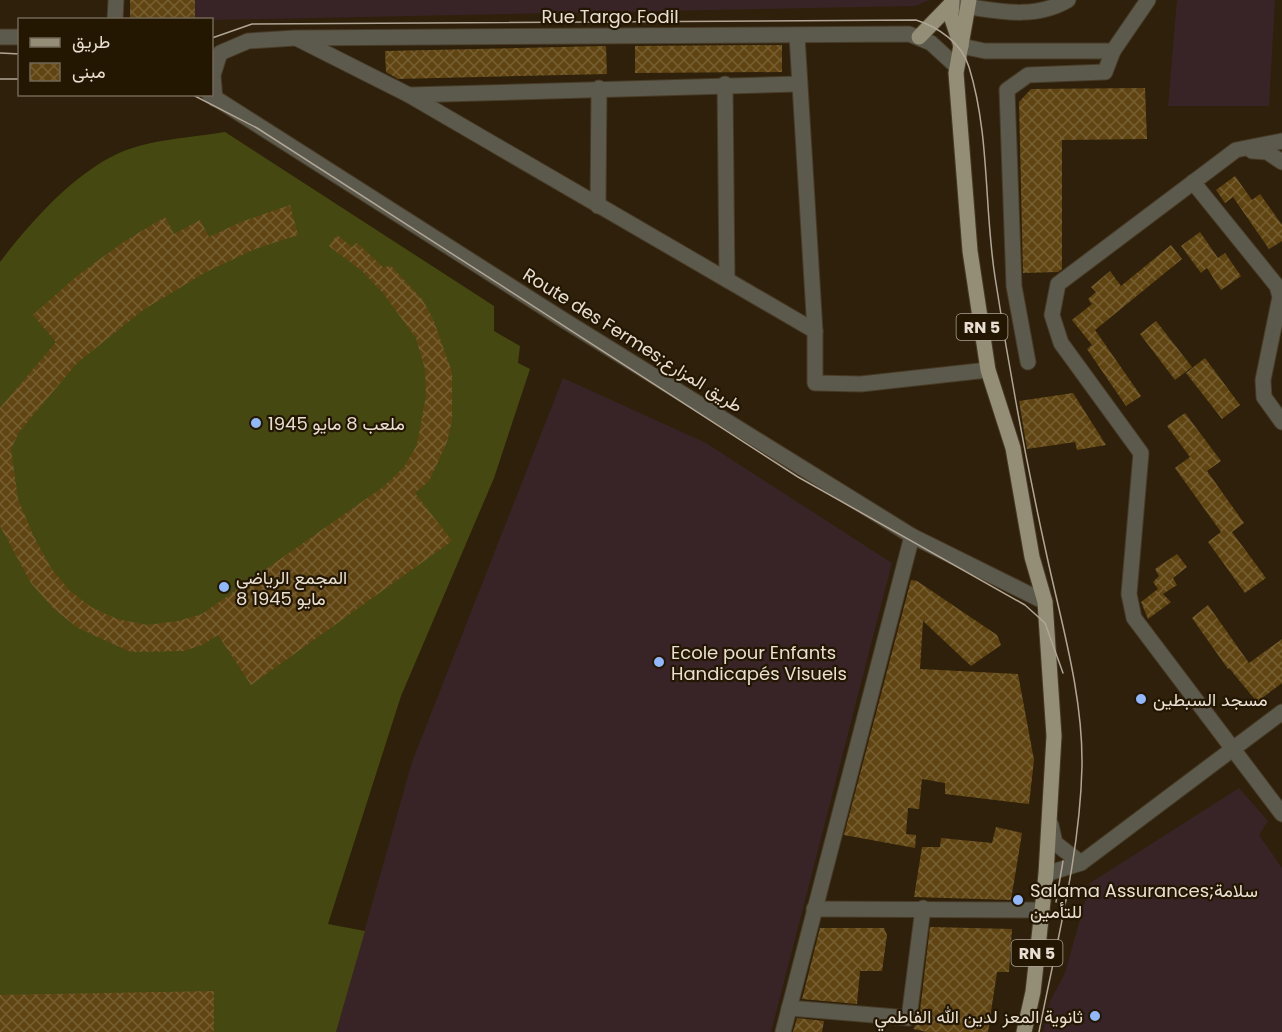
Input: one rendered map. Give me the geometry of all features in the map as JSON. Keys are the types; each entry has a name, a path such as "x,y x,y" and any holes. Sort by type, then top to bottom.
{"main road":[{"path":"919,37 951,2"},
{"path":"951,2 951,16 961,46"},
{"name":"RN 5","path":"969,3 956,66 970,251 988,370 1013,448 1032,557 1046,602 1054,736 1046,874 1033,992 1024,1032"}],"street":[{"path":"115,18 116,0"},
{"path":"951,2 1024,13 1040,11 1068,0"},
{"path":"1028,362 1014,286 1007,90 1028,75 1105,72 1113,51 1148,0"},
{"name":"Rue Targo Fodil","path":"213,75 216,54 248,40 295,38 896,34 919,37 941,50 956,66"},
{"path":"797,36 798,84 815,331 815,383 861,384 988,370"},
{"path":"0,37 18,38"},
{"path":"295,38 409,95 815,331"},
{"path":"961,46 985,51 1113,51"},
{"path":"409,95 725,84 798,84"},
{"path":"725,84 727,280"},
{"path":"598,88 598,206"},
{"name":"Route des Fermes;طريق المزارع","path":"212,97 571,325 912,536 1046,602"},
{"path":"1282,141 1236,150 1058,284 1052,315 1061,343 1141,453 1129,594 1134,618 1282,814"},
{"path":"1236,150 1267,152 1282,162"},
{"path":"1193,182 1277,286 1280,297 1263,380 1264,397 1282,422"},
{"path":"783,1032 912,536"},
{"path":"1046,874 1081,863 1282,712"},
{"path":"1050,819 1055,843 1081,863"},
{"path":"789,1008 909,1018 923,908"},
{"path":"814,909 1042,910"}],"shaded area":[{"path":"195,0 930,0 915,6 213,20 213,18 195,18"},
{"path":"1177,0 1275,0 1269,106 1168,106"},
{"name":"ملعب 8 مايو 1945","path":"225,132 494,306 494,331 520,346 518,363 530,369 494,478 401,696 328,924 365,931 336,1032 0,1032 0,262 52,202 100,163 142,145"},
{"name":"Ecole pour Enfants Handicapés Visuels","path":"563,378 706,443 892,563 771,1032 336,1032 412,762"},
{"path":"1239,788 1268,821 1259,835 1282,868 1282,1032 1043,1032 1050,1001 1065,973 1090,883"}],"building":[{"path":"130,0 195,0 195,18 130,18"},
{"path":"782,45 782,72 635,73 635,46"},
{"path":"606,46 607,74 398,79 386,72 385,51"},
{"path":"1145,88 1147,139 1062,140 1062,269 1058,272 1023,273 1019,102 1031,89"},
{"path":"1235,176 1252,200 1260,194 1282,225 1282,241 1269,249 1233,197 1225,203 1216,190"},
{"path":"290,205 298,235 255,249 206,272 143,310 77,363 19,432 11,449 18,499 33,535 51,568 69,590 91,607 117,619 147,625 178,621 202,614 383,487 404,467 417,445 426,396 425,369 416,338 383,293 362,271 329,246 337,235 352,247 357,243 384,268 390,265 422,299 433,319 452,372 452,420 447,442 429,481 415,493 452,541 251,685 218,635 202,645 184,651 131,652 78,628 53,608 31,583 0,526 0,408 56,342 33,315 78,275 125,241 165,217 174,234 200,220 209,237 241,222"},
{"path":"1200,232 1218,258 1225,253 1241,276 1221,290 1207,268 1201,273 1181,246"},
{"path":"1171,245 1182,259 1095,330 1141,396 1126,406 1087,349 1092,345 1072,320 1092,304 1088,299 1096,292 1091,287 1110,271 1121,286"},
{"path":"1156,321 1192,367 1175,380 1140,334"},
{"path":"1205,358 1240,405 1222,419 1186,373"},
{"path":"1073,393 1106,445 1077,450 1075,442 1027,449 1019,401"},
{"path":"1185,413 1221,461 1207,471 1244,523 1232,532 1266,578 1245,593 1208,542 1221,532 1175,468 1190,457 1167,426"},
{"path":"1177,554 1187,567 1173,578 1177,585 1163,594 1171,602 1148,619 1141,602 1158,589 1153,582 1159,576 1155,569"},
{"path":"911,580 917,581 997,635 1001,645 971,666 923,621 920,669 1018,674 1034,760 1029,804 945,794 945,783 922,779 919,809 908,808 906,834 916,835 915,848 844,835"},
{"path":"1208,605 1249,663 1282,639 1282,683 1257,702 1228,669 1192,618"},
{"path":"996,827 1022,833 1011,900 914,897 922,847 940,847 941,838 992,843"},
{"path":"930,927 1012,929 1009,972 997,972 988,1032 927,1032 913,1029 919,1019"},
{"path":"820,928 884,928 887,935 882,971 860,971 857,1004 802,999"},
{"path":"214,991 214,1032 0,1032 0,995"},
{"path":"797,1018 824,1021 822,1032 793,1032"}],"tram line":[{"path":"213,38 252,24 916,20 933,27 955,43 966,58 976,93 984,145 992,251 1000,311 1018,415 1070,658 1079,712 1082,766 1077,833 1039,1032"},
{"path":"0,53 18,54"},
{"path":"0,79 18,79"},
{"path":"195,96 257,128 798,477 1025,605 1045,623 1063,673"},
{"path":"1056,902 1063,861"}],"place":[{"name":"ملعب 8 مايو 1945","path":"256,423"},
{"name":"المجمع الرياضي 8 مايو 1945","path":"224,587"},
{"name":"Ecole pour Enfants Handicapés Visuels","path":"659,662"},
{"name":"مسجد السبطين","path":"1141,699"},
{"name":"Salama Assurances;سلامة للتأمين","path":"1018,900"},
{"name":"ثانوية المعز لدين الله الفاطمي","path":"1095,1016"}]}
